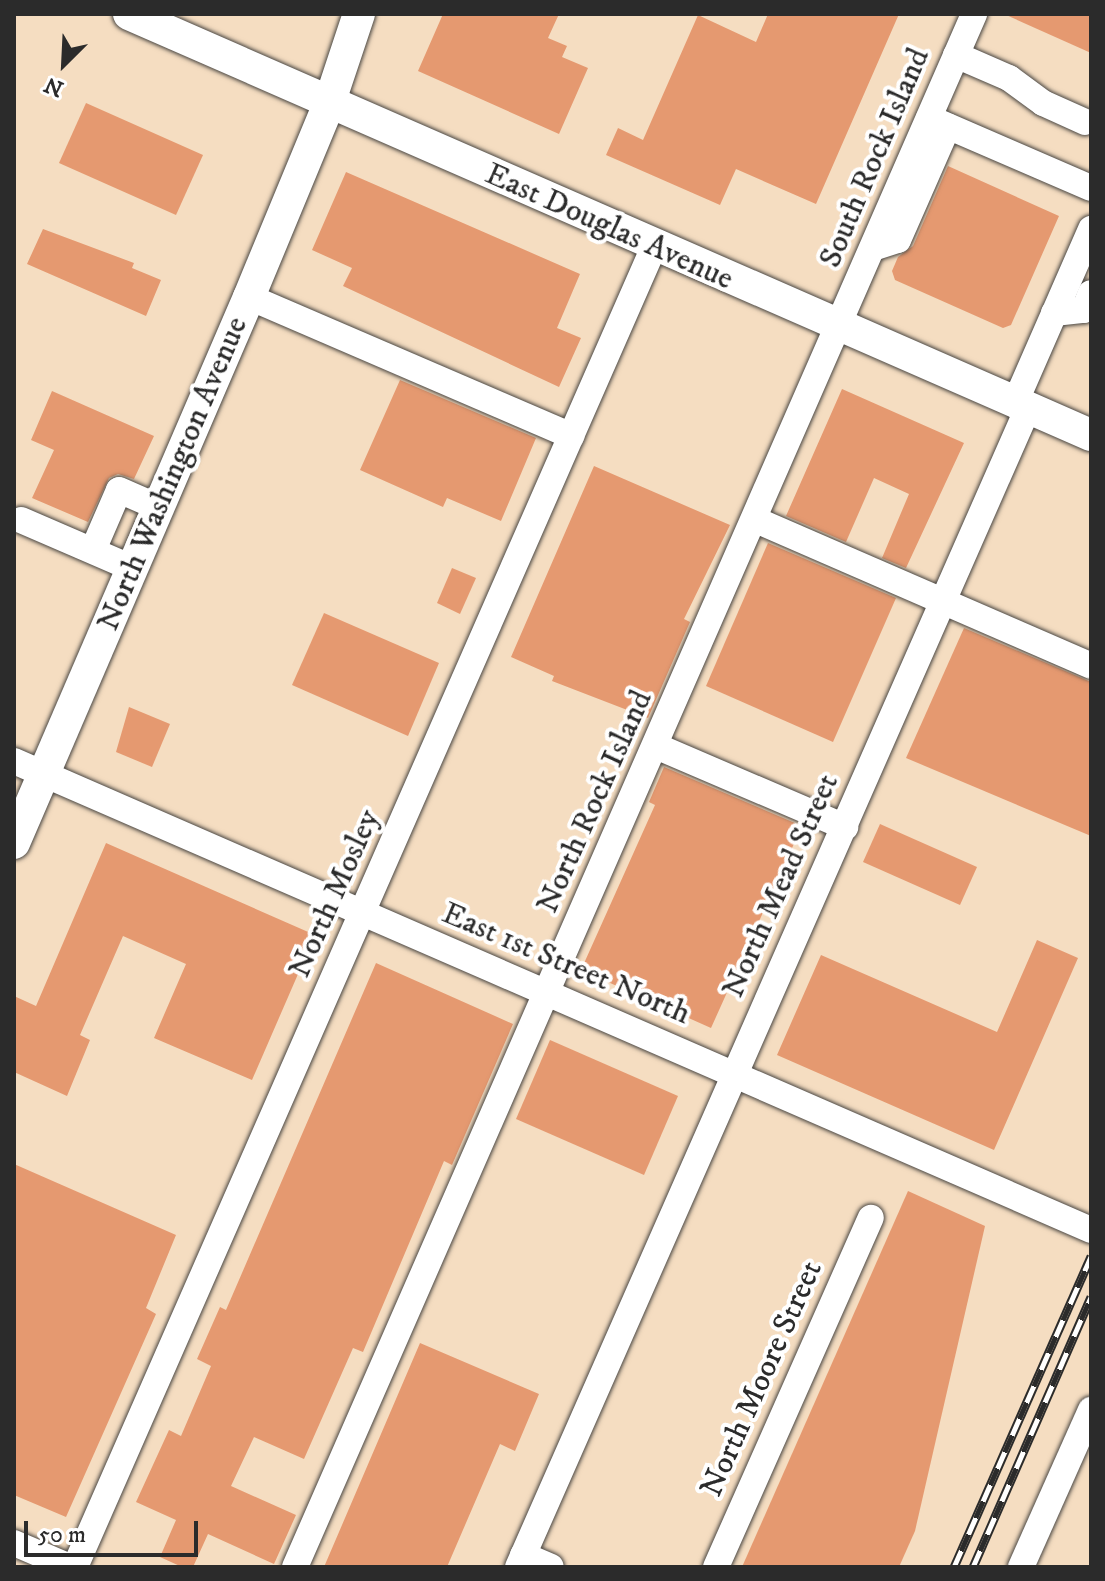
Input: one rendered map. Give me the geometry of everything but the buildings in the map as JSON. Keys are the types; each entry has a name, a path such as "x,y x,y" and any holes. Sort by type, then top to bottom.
{"main road":[{"name":"East Douglas Avenue","path":"129,14 839,328 1091,435"},
{"name":"North Washington Avenue","path":"14,843 249,297 329,104 359,14"}],"street":[{"name":"South Rock Island","path":"839,328 873,248 939,122 956,55 974,14"},
{"path":"956,55 1009,78 1043,103 1085,122"},
{"path":"939,122 1091,188"},
{"name":"North Mead Street","path":"521,1561 945,602 1054,313 1091,229"},
{"name":"North Mosley","path":"72,1567 364,914 654,247"},
{"path":"1054,313 1084,310 1091,293"},
{"path":"249,297 571,436"},
{"name":"North Rock Island","path":"295,1567 839,328"},
{"path":"93,550 119,490 158,507"},
{"path":"21,520 132,568"},
{"path":"756,520 1091,666"},
{"path":"656,746 845,827"},
{"name":"East 1st Street North","path":"14,761 1091,1230"},
{"name":"North Moore Street","path":"716,1567 871,1218"},
{"path":"1021,1567 1089,1418"},
{"path":"14,1543 72,1567"},
{"path":"521,1561 551,1567"}],"railway":[{"path":"954,1567 1091,1256"},
{"path":"973,1567 1091,1297"}]}
